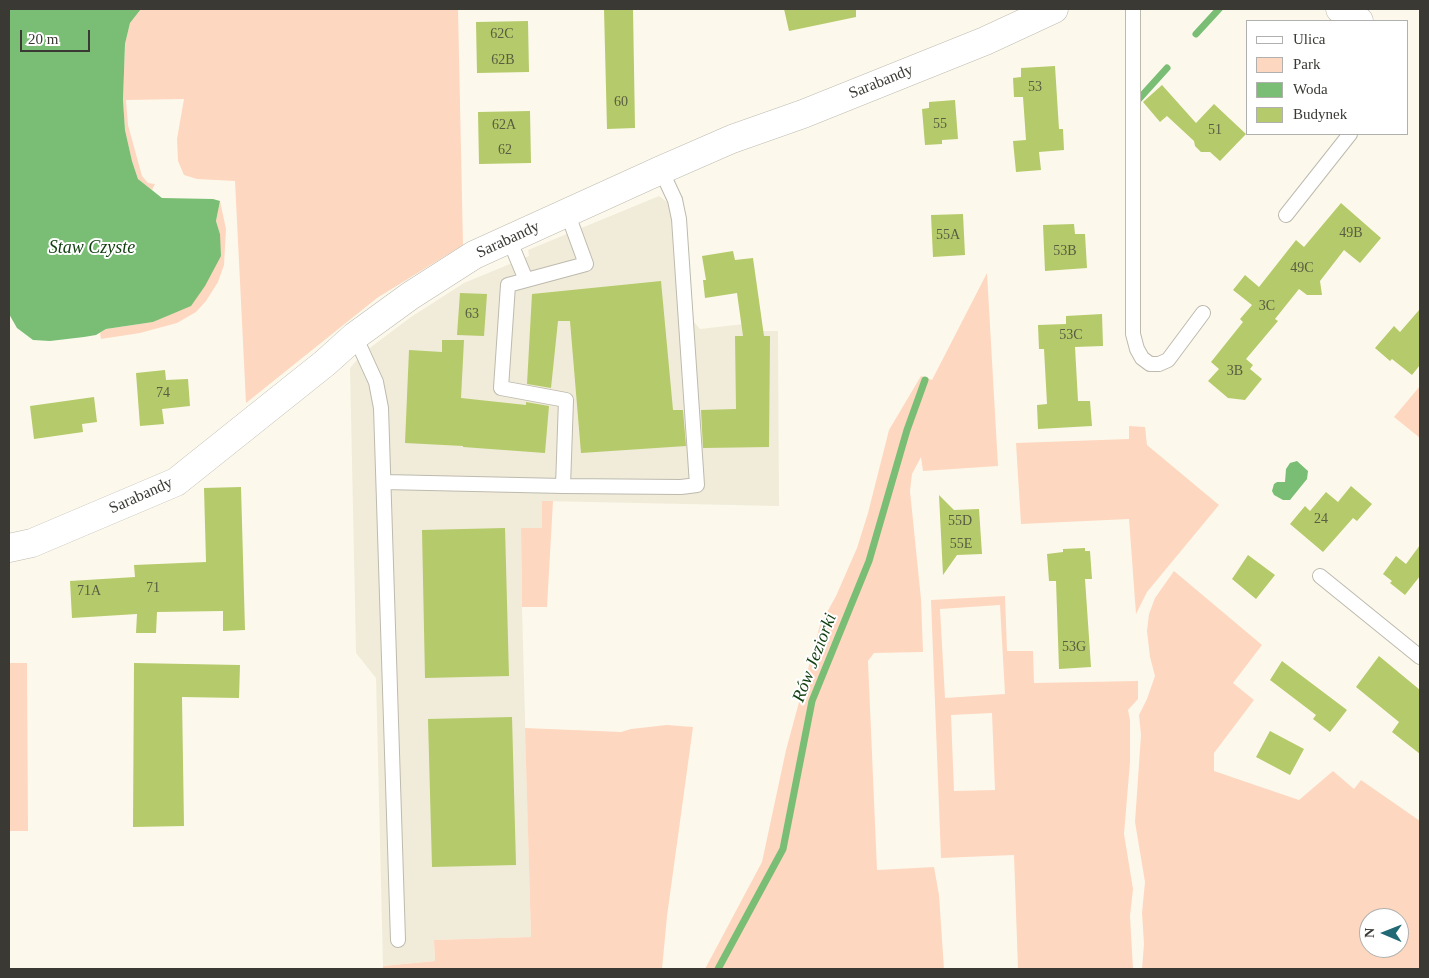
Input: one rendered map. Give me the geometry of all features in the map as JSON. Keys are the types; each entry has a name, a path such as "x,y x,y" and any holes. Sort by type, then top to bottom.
{"street":[{"name":"Sarabandy","path":"9,548 32,543 176,482 325,363 355,336 410,296 466,260 567,212 732,139 802,114 976,44 1054,9"},
{"path":"1340,9 1357,20"}],"lane":[{"path":"1133,9 1133,334 1142,358 1150,364 1159,364 1168,360 1203,313"},
{"path":"1286,215 1349,135"},
{"path":"384,482 563,486 682,487 697,485 679,219 675,200 661,170"},
{"path":"563,486 566,400 501,388 508,285 586,264 567,212"},
{"path":"509,239 526,280"},
{"path":"355,336 376,382 381,408 398,940"},
{"path":"1320,576 1420,657"}],"shaded area":[{"path":"659,196 667,202 683,196 694,322 700,329 744,324 745,331 778,331 779,506 542,501 542,528 521,529 531,937 434,940 435,961 383,966 376,678 356,653 350,368 363,353 411,317 464,283 529,256 528,250"}],"green space":[{"path":"141,9 458,9 463,245 377,298 246,403 235,181 197,179 184,175 178,161 177,139 184,99 126,100 128,125 142,176 148,183 155,184 152,190 138,179 132,161 125,130 123,100 125,44 130,23"},
{"path":"220,201 226,229 224,265 218,282 206,301 196,312 177,323 140,333 101,339 100,333 106,329 153,322 191,305 220,234 216,221"},
{"path":"987,273 998,466 923,471 921,457 912,474 910,491 921,599 923,652 874,653 868,661 877,870 934,867 939,895 944,969 705,969 762,862 786,750 820,625 836,596 857,548 889,430 921,376 932,380"},
{"path":"1420,386 1420,438 1394,417"},
{"path":"1129,426 1145,427 1147,445 1219,505 1147,592 1136,614 1129,519 1021,524 1016,443 1129,439"},
{"path":"542,501 553,501 547,607 522,607 521,528 542,528"},
{"path":"1174,571 1262,645 1233,683 1254,700 1214,753 1214,771 1299,800 1333,771 1354,789 1361,780 1420,821 1420,969 1142,969 1144,944 1142,913 1145,882 1135,822 1141,735 1139,715 1155,676 1150,657 1147,631 1149,614 1155,598"},
{"path":"1005,596 1007,651 1033,651 1034,683 1138,681 1138,699 1128,710 1130,720 1130,762 1124,834 1133,889 1130,916 1133,969 1018,969 1014,855 941,858 931,600","holes":["1000,605 1005,694 945,698 940,609","992,713 995,790 954,791 951,715"]},
{"path":"9,663 27,663 28,831 9,831"},
{"path":"667,725 693,727 667,916 662,969 383,969 383,966 435,961 434,940 531,937 525,728 621,732"}],"water":[{"name":"Staw Czyste","path":"9,9 141,9 130,23 125,44 123,100 125,130 138,179 162,198 213,199 220,201 216,221 220,234 221,256 205,286 191,306 153,322 106,329 96,335 84,337 50,341 33,340 17,328 9,314"},
{"path":"1297,461 1308,471 1307,479 1290,500 1283,500 1274,495 1272,491 1274,484 1285,482 1286,469 1290,463"}],"building":[{"path":"604,9 633,9 635,128 607,129"},
{"path":"784,9 856,9 856,17 789,31"},
{"path":"528,21 529,72 477,73 476,22"},
{"path":"1055,66 1059,129 1063,129 1064,150 1039,152 1041,170 1016,172 1013,141 1026,140 1023,97 1014,97 1013,78 1021,77 1021,68"},
{"path":"1162,85 1196,123 1214,104 1246,134 1220,161 1210,152 1201,152 1195,146 1194,141 1167,116 1160,122 1143,102"},
{"path":"955,100 958,139 942,140 942,144 925,145 922,109 929,108 929,102"},
{"path":"530,111 531,163 479,164 478,112"},
{"path":"1341,203 1381,238 1360,263 1344,250 1320,281 1322,295 1307,295 1299,289 1275,319 1278,321 1246,359 1253,365 1250,369 1262,379 1245,400 1228,398 1208,381 1219,369 1211,362 1243,322 1240,319 1252,305 1233,290 1245,275 1259,287 1296,240 1304,247"},
{"path":"963,214 965,255 933,257 931,215"},
{"path":"1074,224 1075,234 1085,234 1087,268 1045,271 1043,225"},
{"path":"733,251 735,260 753,258 764,336 770,336 769,447 703,448 701,410 736,409 735,336 743,336 737,293 705,298 703,280 706,280 702,256"},
{"path":"661,281 673,410 683,410 686,446 581,453 570,321 558,321 551,388 527,384 532,294"},
{"path":"460,293 487,294 484,336 457,335"},
{"path":"1420,309 1420,365 1412,375 1392,359 1390,361 1375,348 1394,326 1400,332"},
{"path":"1102,314 1103,346 1075,347 1078,401 1090,401 1092,426 1038,429 1037,405 1047,404 1044,349 1039,349 1038,325 1066,324 1066,316"},
{"path":"442,340 464,340 461,398 526,405 526,402 549,406 545,453 405,443 409,350 442,352"},
{"path":"165,370 166,380 188,379 190,406 162,409 164,424 140,426 136,373"},
{"path":"94,397 97,422 82,424 83,432 34,439 30,406"},
{"path":"1351,486 1372,504 1357,521 1353,518 1323,552 1290,524 1305,506 1310,511 1326,492 1338,502"},
{"path":"241,487 245,630 223,631 223,611 157,612 156,633 136,633 137,614 72,618 70,581 135,577 134,565 206,562 204,488"},
{"path":"939,495 954,510 979,509 982,554 957,555 943,575"},
{"path":"505,528 509,676 425,678 422,530"},
{"path":"1420,545 1420,576 1405,595 1390,583 1392,581 1383,574 1396,556 1406,564"},
{"path":"1085,548 1085,551 1090,551 1092,579 1085,579 1091,667 1059,669 1056,581 1049,581 1047,554 1063,552 1063,549"},
{"path":"1248,555 1275,575 1256,599 1232,579"},
{"path":"1379,656 1420,690 1420,754 1392,732 1399,722 1356,687"},
{"path":"1282,661 1347,710 1330,732 1313,719 1316,715 1270,680"},
{"path":"134,663 240,665 239,698 182,697 184,826 133,827"},
{"path":"512,717 516,865 432,867 428,719"},
{"path":"1270,731 1304,749 1290,775 1256,757"}],"waterway":[{"name":"Rów Jeziorki","path":"1196,34 1219,9"},
{"path":"1138,100 1167,68"},
{"name":"Rów Jeziorki","path":"718,969 783,849 812,701 869,561 907,430 925,380"}]}
